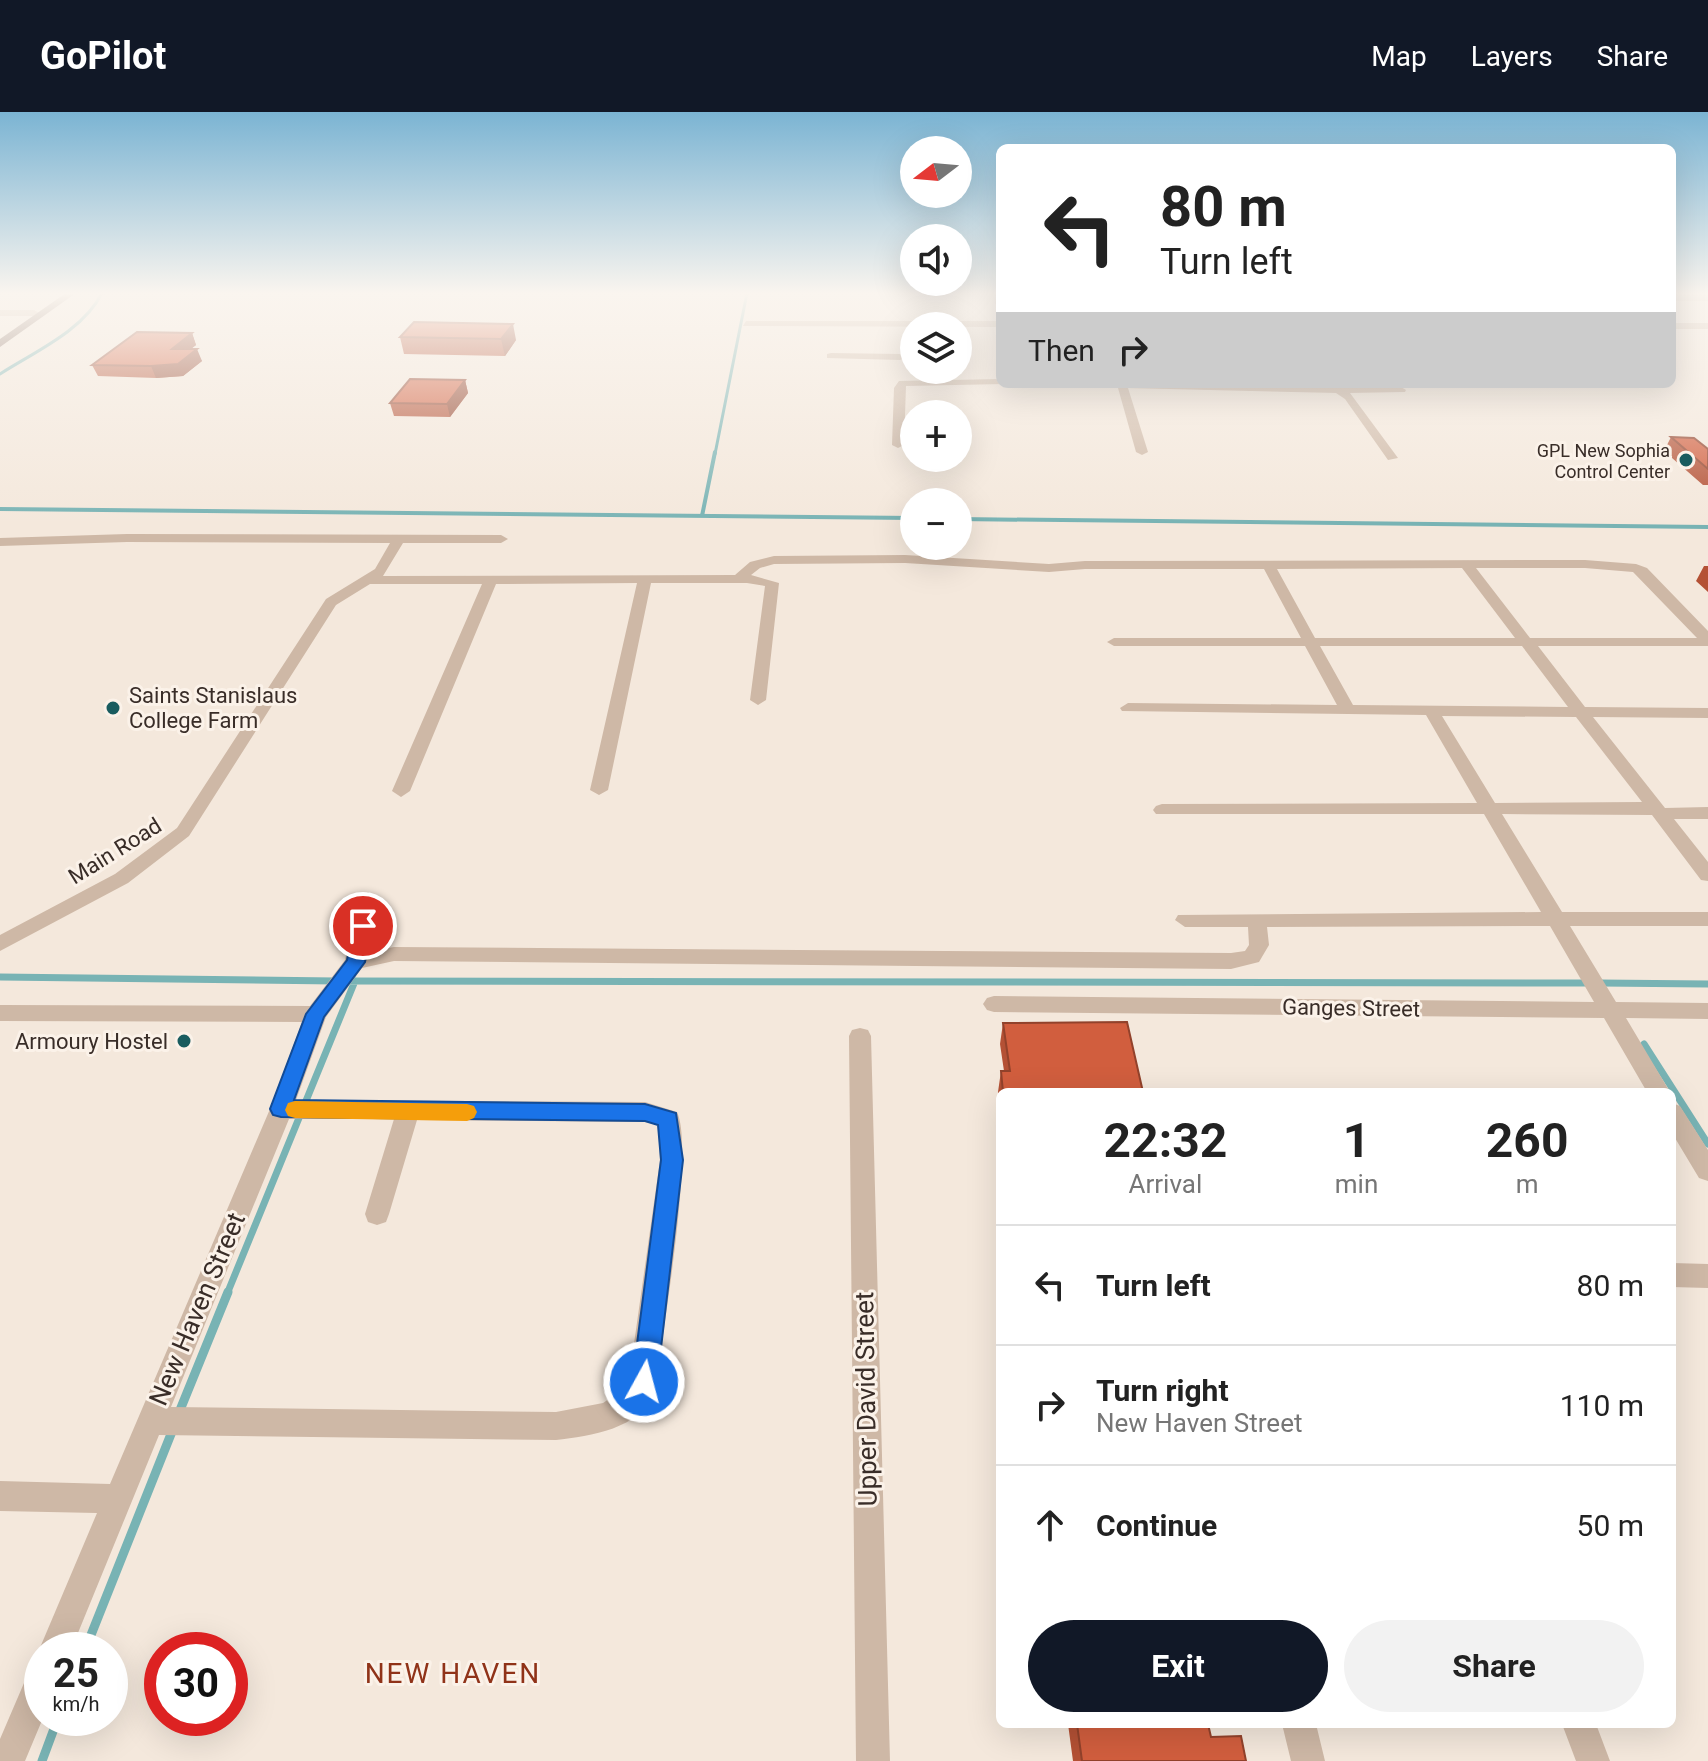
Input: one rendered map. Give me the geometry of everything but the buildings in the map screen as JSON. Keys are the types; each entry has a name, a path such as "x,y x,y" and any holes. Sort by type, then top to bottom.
{"street":[{"path":"972,382 996,382"},
{"path":"898,445 899,388 902,384"},
{"path":"1123,388 1142,452"},
{"path":"1337,388 1349,397 1392,458"},
{"path":"1358,388 1401,390"},
{"path":"0,542 127,538 501,539"},
{"path":"371,580 380,572 399,538"},
{"path":"738,579 755,565 774,560 905,559 1049,568 1085,565 1585,564 1636,568 1708,641"},
{"path":"1466,565 1708,875"},
{"path":"1269,566 1347,709"},
{"path":"371,580 738,579 772,583 758,700"},
{"name":"Main Road","path":"0,944 171,845 183,832 331,602 371,580"},
{"path":"401,791 491,580"},
{"path":"599,790 645,580"},
{"path":"1114,642 1708,641"},
{"path":"1128,708 1708,713"},
{"path":"1431,711 1657,1088"},
{"path":"1162,810 1648,808 1658,813 1708,813"},
{"path":"350,968 368,899"},
{"path":"1185,920 1708,919"},
{"path":"350,968 394,954 1231,961 1252,957 1259,945 1257,921"},
{"name":"New Haven Street","path":"63,1632 288,1109 321,1005 350,968"},
{"name":"Ganges Street","path":"994,1004 1708,1011"},
{"path":"0,1013 321,1005"},
{"name":"Upper David Street","path":"860,1036 873,1761"},
{"path":"155,1421 556,1426 580,1423 613,1413 634,1401 641,1392 672,1160 669,1119 645,1112 288,1109"},
{"path":"377,1214 408,1112"},
{"path":"1676,1119 1708,1171"},
{"path":"1676,1275 1708,1276"},
{"path":"0,1496 118,1499"},
{"path":"8,1761 24,1723"},
{"path":"1300,1728 1308,1761"},
{"path":"1581,1728 1593,1761"}],"waterway":[{"path":"0,374 7,370"},
{"path":"715,454 732,370"},
{"path":"702,516 715,452"},
{"path":"0,509 702,516"},
{"path":"702,516 900,518"},
{"path":"972,519 1708,527"},
{"path":"0,977 336,981"},
{"path":"348,981 355,981"},
{"path":"227,1294 355,981"},
{"path":"355,981 1588,983"},
{"path":"1600,983 1708,984"},
{"path":"1644,1044 1672,1088"},
{"path":"1676,1094 1708,1144"},
{"path":"178,1415 228,1292"},
{"path":"92,1632 173,1429"},
{"path":"42,1761 51,1736"}],"slow traffic":[{"path":"295,1110 467,1112"}],"place":[{"name":"GPL New Sophia Control Center","path":"1686,460"},
{"name":"Saints Stanislaus College Farm","path":"113,708"},
{"name":"Armoury Hostel","path":"184,1041"}],"district":[{"name":"NEW HAVEN","path":"453,1673"}],"route":[{"path":"363,926 355,962 316,1014 281,1109 645,1112 669,1119 672,1160 644,1382"}]}
